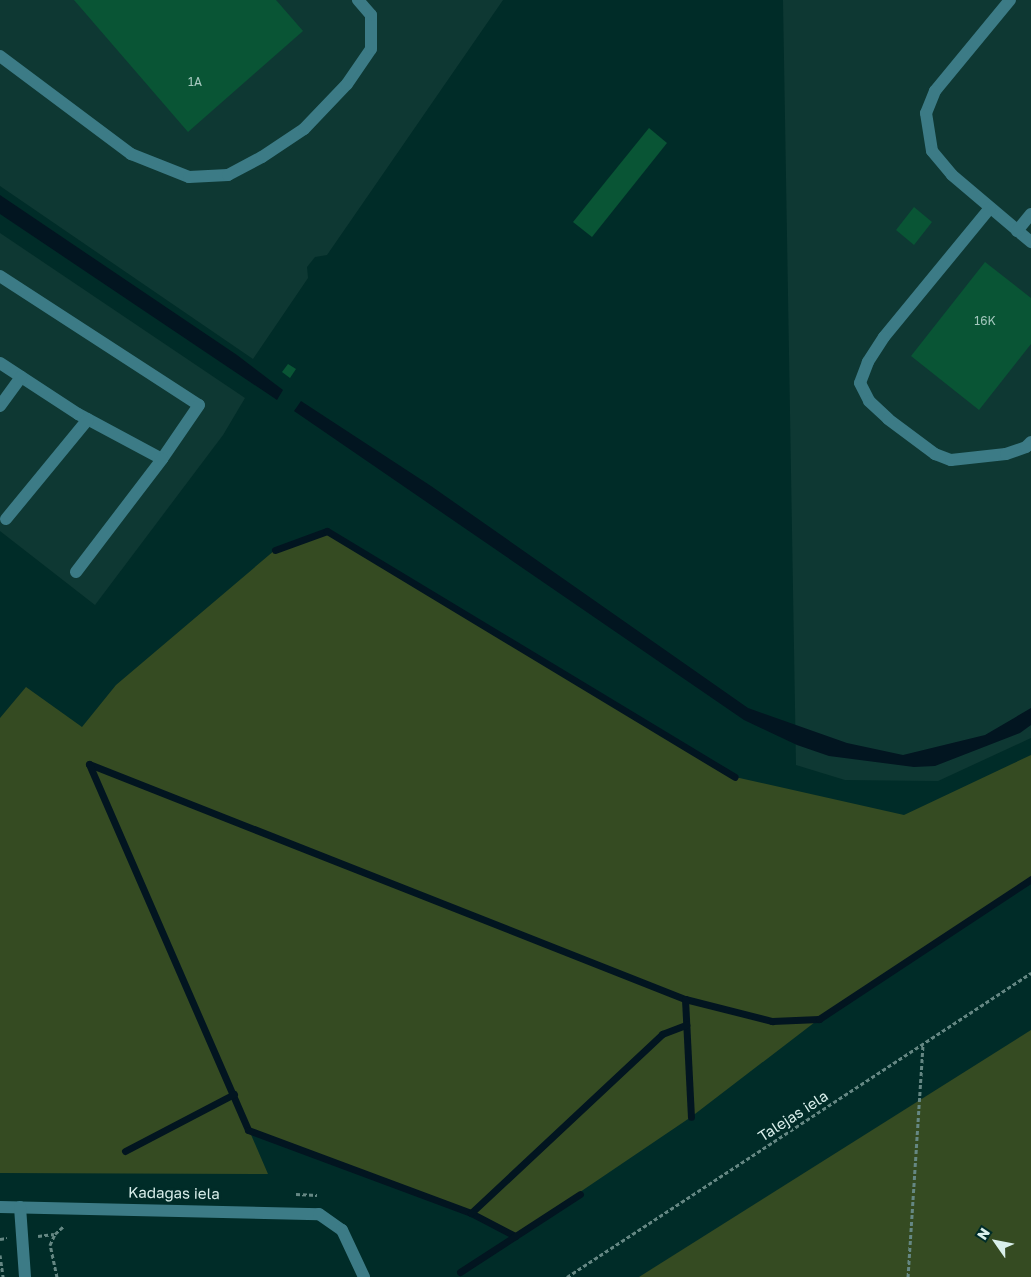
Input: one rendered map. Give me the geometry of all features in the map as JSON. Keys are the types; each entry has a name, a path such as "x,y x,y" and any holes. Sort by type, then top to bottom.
{"street":[{"path":"0,56 131,154 190,177 228,175 262,157 304,128 347,84 371,49 371,15 358,0"},
{"path":"1010,0 935,90 926,113 932,151 952,175 1031,242"},
{"path":"990,208 884,337 868,362 860,383 869,401 888,419 935,454 951,460 1006,454 1026,447 1031,442"},
{"path":"1017,231 1031,214"},
{"path":"0,276 198,405 162,459 76,572"},
{"path":"0,363 88,419 162,459"},
{"path":"0,406 22,377"},
{"path":"6,518 88,419"},
{"name":"Kadagas iela","path":"0,1207 304,1212 319,1214 342,1230 364,1277"},
{"path":"20,1208 25,1277"}],"path":[{"name":"Talejas iela","path":"567,1277 1031,973"},
{"path":"908,1277 923,1045"},
{"path":"56,1277 50,1245 55,1234 63,1226"},
{"path":"0,1255 3,1277"}],"shaded area":[{"path":"0,0 503,0 327,255 315,257 307,267 308,278 253,359 0,186"},
{"path":"783,0 1031,0 1031,738 938,781 845,780 796,765"},
{"path":"0,233 245,398 223,435 95,605 0,531"}],"green space":[{"path":"327,531 735,777 904,815 1031,755 1031,879 819,1019 691,1117 515,1236 471,1213 249,1130 268,1174 0,1173 0,718 26,687 82,727 116,685 275,550"},
{"path":"1031,1030 1031,1277 639,1277"}],"water":[{"path":"0,195 237,355 283,390 277,400 0,214"},
{"path":"301,401 431,486 748,708 847,743 903,755 985,735 1031,708 1031,725 1020,733 935,766 914,767 829,756 797,745 744,720 294,411"}],"building":[{"path":"74,0 276,0 303,31 188,132"},
{"path":"649,128 667,143 592,237 573,222"},
{"path":"914,207 932,222 914,245 896,230"},
{"path":"985,262 1031,298 1031,344 979,410 911,356"},
{"path":"288,364 296,369 290,378 282,372"}],"waterway":[{"path":"275,550 327,531 735,777"},
{"path":"89,764 685,999 772,1021 819,1019 1031,879"},
{"path":"89,764 248,1130 471,1213 515,1236"},
{"path":"685,999 691,1117"},
{"path":"471,1213 662,1034 686,1025"},
{"path":"125,1151 234,1094"},
{"path":"460,1272 580,1194"}]}
